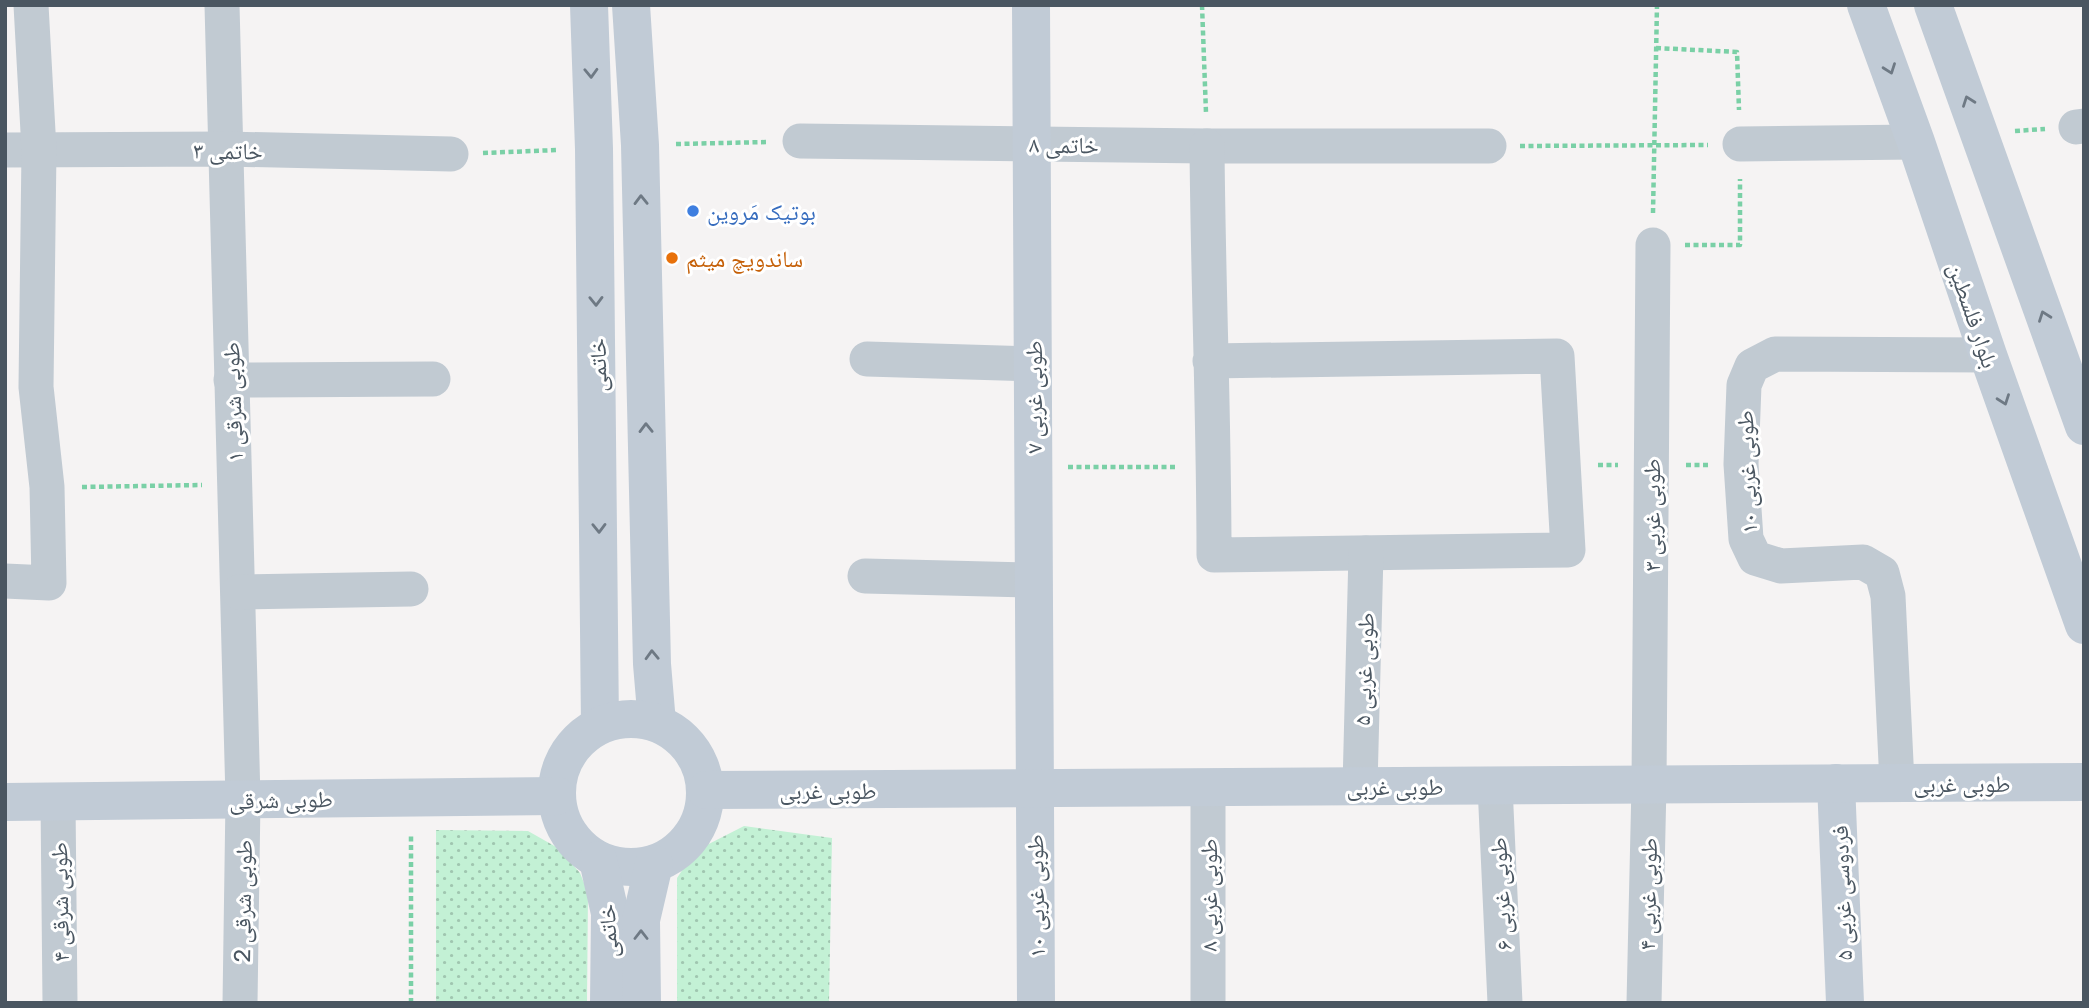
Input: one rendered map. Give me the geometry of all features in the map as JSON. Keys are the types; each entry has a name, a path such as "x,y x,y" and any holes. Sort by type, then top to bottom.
{"main road":[{"name":"خاتمی","path":"589,5 594,149 600,725"},
{"name":"خاتمی","path":"631,5 640,145 652,664 657,723"},
{"name":"طوبی غربی ۷","path":"1031,5 1034,788"},
{"name":"بلوار فلسطین","path":"1866,5 2084,625"},
{"path":"1933,5 2083,420"},
{"path":"638,719 657,723 677,734 692,750 702,769 706,790 703,814 693,836 676,853 654,864 635,868 598,860 582,849 569,834 561,816 557,796 559,774 568,754 581,737 600,725 638,719"},
{"name":"طوبی غربی","path":"706,790 2084,782"},
{"name":"فردوسی غربی ۵","path":"1836,783 1845,1003"},
{"name":"طوبی غربی ۱۰","path":"1034,788 1036,1003"},
{"name":"طوبی شرقی","path":"5,802 557,796"},
{"name":"خاتمی","path":"598,860 610,913 609,1003"},
{"name":"خاتمی","path":"642,1003 641,920 654,864"}],"street":[{"path":"5,581 49,583 47,487 21,386 22,150 31,5"},
{"name":"طوبی شرقی ۱","path":"222,5 243,799"},
{"name":"خاتمی ۸","path":"800,141 1489,146"},
{"path":"1740,144 1916,142"},
{"path":"1207,146 1210,361 1214,467 1214,555 1568,550 1557,356 1210,361"},
{"name":"خاتمی ۳","path":"22,150 227,149 451,154"},
{"name":"طوبی غربی ۳","path":"1649,785 1653,245"},
{"name":"طوبی غربی ۱۰","path":"1897,783 1888,596 1882,573 1863,562 1781,566 1755,558 1746,538 1744,514 1741,464 1744,385 1752,366 1775,354 1987,355"},
{"path":"867,359 1032,364"},
{"path":"231,380 433,379"},
{"name":"طوبی غربی ۵","path":"1360,786 1366,553"},
{"path":"865,576 1033,580"},
{"path":"239,592 411,589"},
{"name":"طوبی غربی ۴","path":"1644,1003 1649,785"},
{"name":"طوبی غربی ۶","path":"1495,786 1505,1003"},
{"name":"طوبی غربی ۸","path":"1208,787 1208,1003"},
{"name":"طوبی شرقی 2","path":"240,1003 243,799"},
{"name":"طوبی شرقی ۴","path":"58,801 60,1003"}],"path":[{"path":"1202,5 1207,146"},
{"path":"1653,245 1657,5"},
{"path":"1979,134 2080,126"},
{"path":"640,145 800,141"},
{"path":"1489,146 1740,144"},
{"path":"451,154 594,149"},
{"path":"1033,468 1214,467"},
{"path":"47,487 235,485"},
{"path":"411,797 411,1003"}],"green space":[{"path":"744,826 832,838 829,1003 677,1003 677,878 695,851"},
{"path":"436,830 528,831 558,848 580,873 588,893 587,1003 436,1003"}],"place":[{"name":"بوتیک مَروین","path":"693,211"},
{"name":"ساندویچ میثم","path":"672,258"}]}
